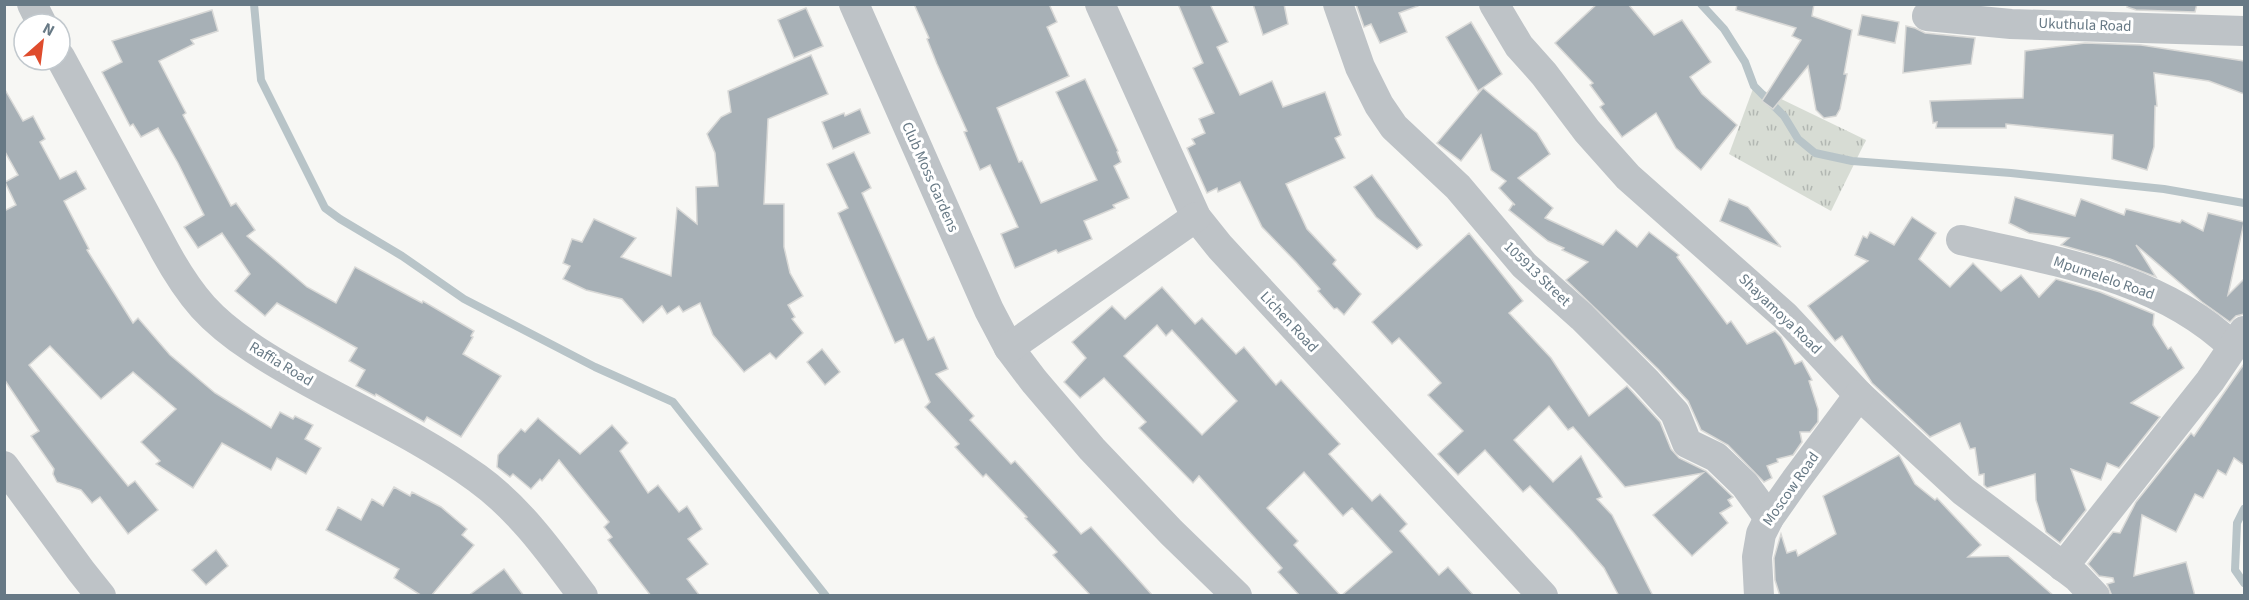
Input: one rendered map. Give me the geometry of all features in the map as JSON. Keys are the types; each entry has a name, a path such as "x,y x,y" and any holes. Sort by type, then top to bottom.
{"street":[{"name":"Club Moss Gardens","path":"854,4 989,310 1010,348 1034,381 1092,449 1171,532 1237,596"},
{"name":"Lichen Road","path":"1101,4 1196,217 1220,247 1543,596"},
{"name":"105913 Street","path":"1338,4 1360,67 1379,105 1394,127 1458,187 1524,266 1582,317 1676,413 1687,443 1716,457 1744,485 1769,518"},
{"name":"Shayamoya Road","path":"1494,4 1519,46 1544,74 1587,131 1628,177 1785,316 1859,395 1963,491 2063,567 2096,596"},
{"name":"Ukuthula Road","path":"1927,16 2011,24 2244,31"},
{"name":"Raffia Road","path":"68,72 165,251 204,309 239,338 279,365 441,455 476,477 503,498 531,529 583,596"},
{"path":"1010,348 1196,217"},
{"name":"Mpumelelo Road","path":"1961,240 2059,262 2116,279 2177,306 2239,339 2210,381 2063,567"},
{"name":"Moscow Road","path":"1760,596 1757,557 1761,534 1769,518 1859,395"},
{"path":"4,466 101,596"}],"green space":[{"path":"1754,86 1866,140 1831,211 1729,154"}],"building":[{"path":"914,4 1049,4 1057,22 1047,27 1069,76 997,108 1019,162 1022,161 1041,203 1097,180 1056,92 1085,79 1118,151 1121,162 1114,166 1129,198 1113,205 1115,208 1084,221 1092,239 1058,253 1056,250 1015,268 1001,234 1018,227 990,165 980,170 964,132 967,131 937,64 927,39 929,38"},
{"path":"1178,4 1210,4 1228,42 1217,47 1240,95 1272,81 1283,107 1325,92 1341,135 1335,138 1345,158 1286,184 1307,229 1336,260 1333,264 1361,294 1344,315 1337,308 1334,309 1318,291 1320,289 1262,227 1240,182 1218,192 1217,188 1207,193 1187,148 1195,144 1192,139 1205,133 1199,119 1214,113 1193,68 1203,63"},
{"path":"1253,4 1284,4 1288,24 1263,35"},
{"path":"1356,4 1418,4 1418,6 1399,13 1407,32 1380,43 1371,24 1364,27"},
{"path":"1597,4 1628,4 1654,35 1682,20 1711,62 1690,77 1702,94 1737,125 1701,170 1676,148 1656,113 1622,137 1600,107 1604,104 1590,85 1593,83 1555,43"},
{"path":"1737,4 1814,4 1812,16 1852,30 1844,74 1847,74 1840,109 1836,116 1824,118 1816,110 1808,66 1773,109 1762,101 1801,40 1792,36 1796,28 1736,10"},
{"path":"2128,4 2197,4 2195,12 2136,10 2127,7"},
{"path":"806,8 823,46 794,58 778,20"},
{"path":"212,10 218,31 191,40 194,44 159,61 186,113 183,115 231,206 236,203 255,230 247,236 307,287 336,303 355,267 422,303 423,301 474,331 463,354 501,376 461,437 427,417 424,422 376,394 375,396 356,386 365,370 349,361 357,348 277,303 265,316 235,291 250,274 222,233 198,248 184,227 204,215 178,163 158,128 141,137 133,124 130,126 102,72 122,62 112,41"},
{"path":"1862,15 1899,22 1895,43 1858,35"},
{"path":"1471,22 1502,74 1478,91 1446,37"},
{"path":"1906,26 1925,33 1975,38 1971,64 1903,73"},
{"path":"2085,43 2141,45 2244,61 2244,94 2209,81 2154,73 2157,106 2155,106 2154,147 2147,170 2112,159 2113,135 2006,124 2006,128 1936,128 1937,122 1933,123 1930,101 2023,98 2025,51"},
{"path":"811,55 828,94 768,119 764,204 784,204 784,247 790,273 803,296 788,305 795,317 792,319 803,333 776,359 770,353 744,372 713,335 700,303 683,312 679,306 667,314 662,306 643,323 622,299 586,290 563,279 570,266 563,263 572,239 582,242 594,219 636,238 621,257 671,276 677,208 697,224 696,187 718,186 715,153 707,134 721,117 731,112 728,91"},
{"path":"4,88 23,121 33,116 45,139 40,142 60,179 76,171 86,189 64,201 89,249 87,250 133,323 138,318 170,355 215,393 271,428 280,412 313,425 305,439 321,448 306,474 277,458 271,470 222,443 193,488 156,464 160,461 141,442 176,409 133,372 101,399 50,346 29,365 128,486 135,481 158,510 128,534 100,497 92,503 81,490 57,482 53,474 54,469 31,436 39,431 4,379 4,211 16,205 5,182 18,175 4,150"},
{"path":"1483,88 1537,133 1550,154 1518,178 1553,208 1545,218 1603,245 1616,230 1637,247 1649,232 1679,255 1677,257 1727,324 1731,321 1747,344 1775,331 1781,337 1795,364 1802,361 1812,380 1809,381 1818,409 1818,422 1810,432 1800,432 1802,442 1793,455 1777,459 1778,462 1767,466 1772,478 1764,482 1728,445 1701,430 1688,401 1566,280 1588,262 1548,241 1509,210 1513,204 1515,205 1499,188 1506,181 1491,170 1481,135 1461,161 1437,143"},
{"path":"860,109 870,133 833,149 822,122"},
{"path":"854,152 871,188 862,193 928,340 934,337 948,369 936,374 974,416 970,420 1011,464 1015,461 1081,534 1091,527 1153,596 1091,596 1053,555 1057,552 1025,518 1027,517 986,474 983,477 955,447 959,444 925,407 930,402 903,339 895,343 838,213 848,208 827,164"},
{"path":"1372,175 1422,245 1417,249 1376,217 1354,187"},
{"path":"2015,197 2075,216 2081,199 2124,215 2126,209 2180,223 2182,220 2203,231 2208,213 2244,222 2228,295 2244,279 2244,314 2236,316 2230,322 2202,302 2136,245 2156,277 2110,259 2061,245 2069,238 2029,233 2009,223"},
{"path":"1729,199 1748,207 1781,247 1720,221"},
{"path":"1912,217 1936,233 1919,259 1950,287 1973,263 2001,291 2021,275 2039,297 2056,279 2100,292 2154,314 2153,325 2168,349 2171,347 2184,368 2131,403 2160,417 2119,468 2107,463 2101,480 2071,469 2086,510 2060,543 2046,532 2036,500 2035,474 1987,488 1984,485 1984,474 1979,475 1975,448 1970,449 1960,423 1930,437 1872,383 1842,336 1835,341 1808,306 1868,261 1855,255 1863,236 1867,238 1870,232 1894,245"},
{"path":"1469,233 1523,301 1509,313 1551,358 1589,416 1627,386 1660,422 1671,449 1679,458 1706,471 1733,497 1728,500 1732,506 1720,513 1728,523 1692,556 1653,515 1703,473 1625,487 1573,427 1568,430 1549,406 1514,440 1553,482 1581,456 1602,497 1597,499 1612,515 1653,596 1619,596 1604,568 1573,532 1530,486 1523,492 1485,450 1458,475 1438,454 1463,431 1428,395 1441,383 1399,338 1392,344 1372,322"},
{"path":"1162,287 1195,324 1202,318 1236,354 1244,347 1276,385 1281,380 1340,444 1329,454 1372,501 1380,494 1407,524 1400,531 1439,575 1448,567 1474,596 1341,596 1300,596 1278,572 1282,568 1199,476 1193,483 1139,428 1146,422 1104,378 1080,398 1064,382 1086,358 1072,342 1112,306 1125,319","holes":["1157,325 1166,336 1172,330 1237,401 1202,435 1124,356","1304,472 1343,516 1352,508 1392,552 1341,596 1294,545 1298,541 1267,508"]},
{"path":"822,349 840,372 825,385 807,362"},
{"path":"2244,364 2244,465 2234,458 2226,475 2218,470 2203,498 2195,494 2176,532 2142,515 2134,576 2186,562 2195,596 2112,596 2107,584 2114,582 2113,578 2099,576 2088,564 2113,532 2120,533 2136,502 2191,433 2194,436"},
{"path":"538,418 580,454 612,425 628,443 620,451 648,493 658,485 679,512 687,506 702,529 688,539 708,564 687,579 700,596 651,596 608,540 612,537 604,527 609,522 559,460 542,481 540,479 531,489 513,474 510,477 497,467 498,455 521,429 525,432"},
{"path":"1899,455 1915,484 1935,500 1937,498 1981,545 1968,557 2008,556 2054,596 1780,596 1775,580 1774,558 1781,534 1787,553 1796,550 1798,556 1836,534 1823,496"},
{"path":"394,487 410,496 412,492 441,507 467,529 462,535 474,545 431,596 422,596 394,578 399,569 326,530 338,507 361,520 372,499 383,506"},
{"path":"216,550 228,566 206,585 192,570"},
{"path":"504,569 524,596 468,596"}],"waterway":[{"path":"254,4 261,80 325,208 402,256 464,299 595,367 673,402 826,596"},
{"path":"1701,4 1724,29 1745,62 1754,86 1784,116 1798,139 1815,153 1852,161 2011,173 2164,189 2244,203"},
{"path":"2244,509 2237,523 2235,570 2244,583"}]}
